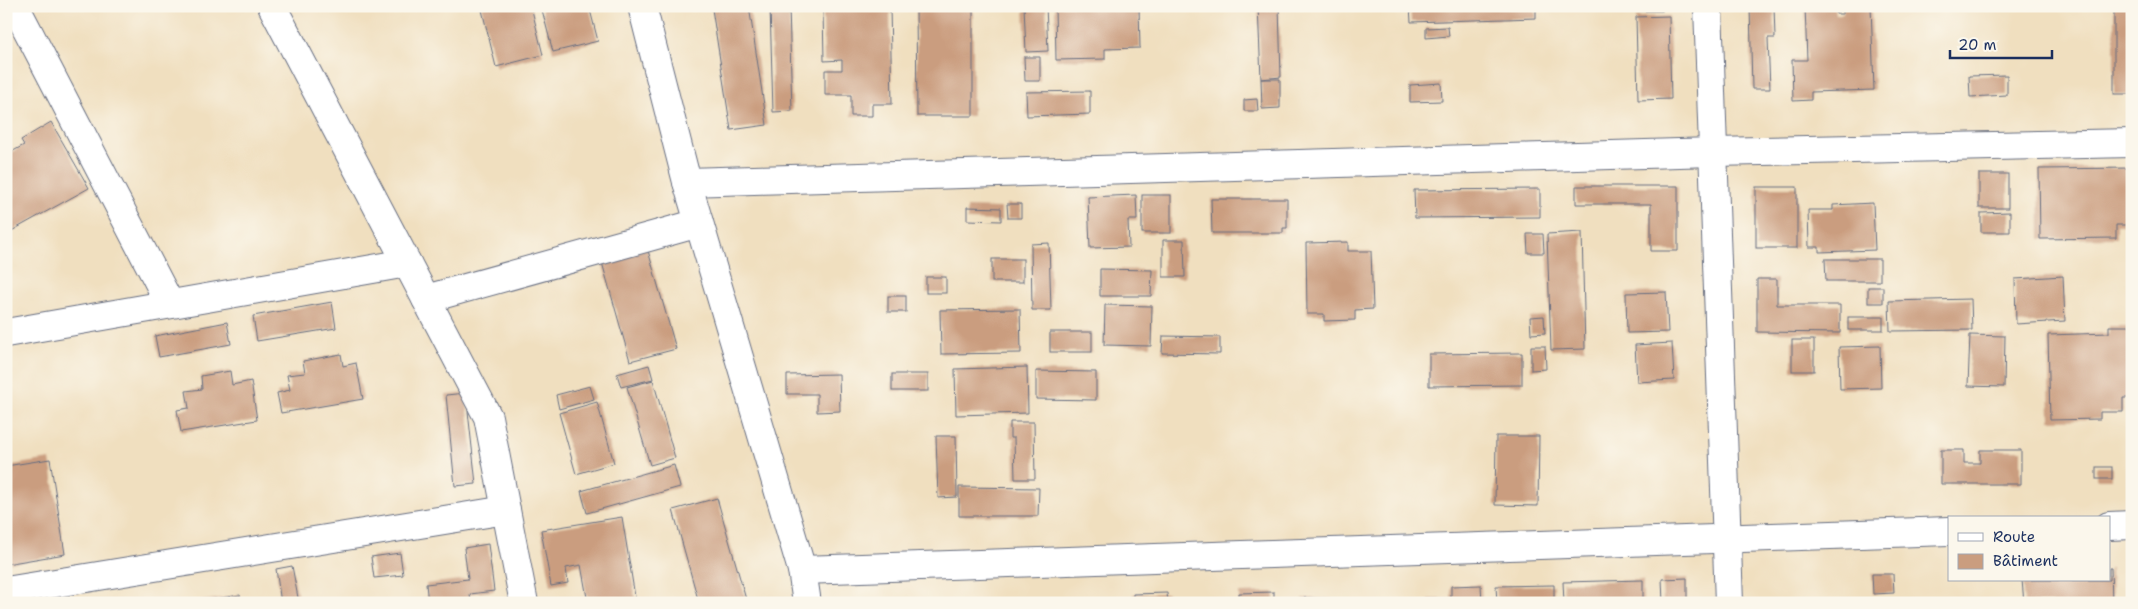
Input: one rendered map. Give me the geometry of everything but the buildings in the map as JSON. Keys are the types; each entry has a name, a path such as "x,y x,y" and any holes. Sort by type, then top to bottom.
{"street":[{"path":"15,6 170,304"},
{"path":"272,6 488,417 524,603"},
{"path":"642,6 686,182 802,570 807,603"},
{"path":"1708,6 1729,603"},
{"path":"686,182 1713,152 2132,143"},
{"path":"426,299 699,223"},
{"path":"6,333 407,263"},
{"path":"6,591 506,510"},
{"path":"2110,526 2132,525"},
{"path":"802,570 1948,531"}]}
